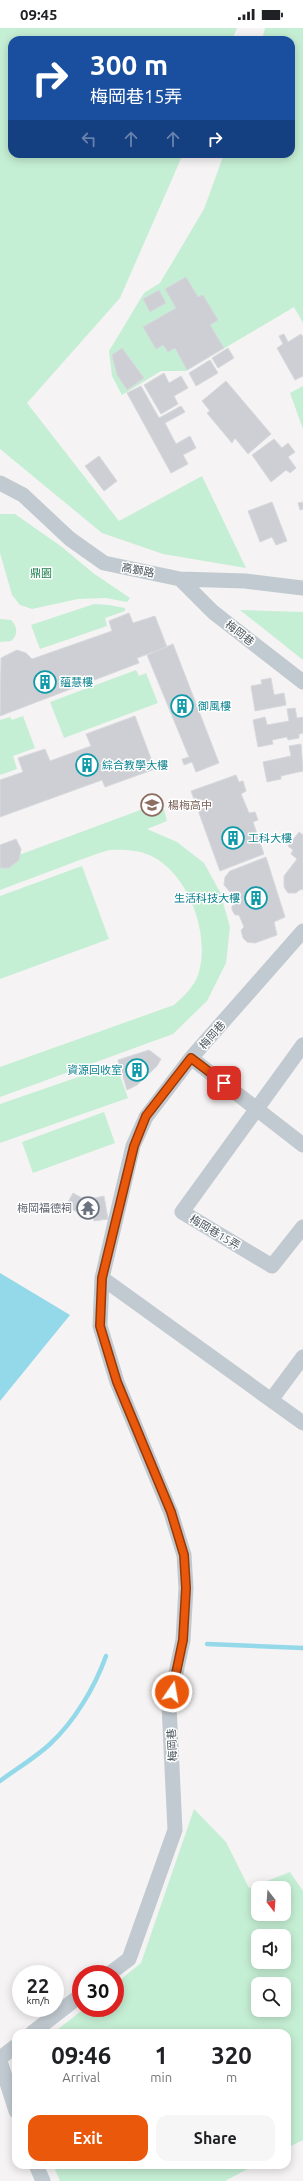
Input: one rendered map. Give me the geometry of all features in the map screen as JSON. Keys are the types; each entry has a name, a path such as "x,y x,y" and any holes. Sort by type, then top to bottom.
{"street":[{"name":"高獅路","path":"0,483 23,495 70,539 104,563 180,579 245,581 303,588"},
{"name":"梅岡巷","path":"180,579 213,612 303,682"},
{"name":"梅岡巷","path":"121,1965 129,1959 175,1830 169,1705 183,1640 186,1588 184,1555 171,1512 117,1382 100,1326 102,1278 134,1146 146,1116 191,1058 303,931"},
{"name":"梅岡巷15弄","path":"303,1045 182,1212 272,1266 303,1227"},
{"path":"191,1058 303,1145"},
{"path":"102,1278 303,1424"},
{"path":"271,1400 303,1357"},
{"path":"37,2029 72,2002"},
{"path":"0,2058 12,2049"},
{"path":"0,2061 12,2098"},
{"path":"38,2169 42,2181"}],"green space":[{"path":"0,28 237,28 234,36 8,36 8,158 181,158 120,298 27,403 119,521 202,476 246,568 163,554 102,533 0,449"},
{"path":"265,28 303,28 303,323 294,307 186,371 161,371 122,395 112,376 109,351 144,293 160,283 204,209 223,158 295,158 295,36 263,36"},
{"path":"303,386 303,429 290,393"},
{"name":"鼎園","path":"0,514 15,514 62,547 93,573 130,598 127,602 106,598 78,599 32,609 20,605 12,595 0,553"},
{"path":"94,604 125,608 125,611 105,618 107,626 40,649 31,625"},
{"path":"240,610 303,612 303,660"},
{"path":"0,619 11,620 15,625 16,634 11,641 0,642"},
{"path":"136,670 139,676 146,673 158,703 64,738 50,702"},
{"path":"23,716 35,748 13,756 17,769 0,775 0,720 10,717 12,720"},
{"path":"162,802 167,821 147,829 177,842 204,863 220,892 230,927 226,963 207,1001 173,1034 0,1097 0,1067 174,1005 194,984 202,958 201,938 197,918 190,899 180,881 167,866 151,856 134,851 106,851 0,890 0,862"},
{"path":"82,866 109,939 0,979 0,896"},
{"path":"116,1064 128,1098 0,1143 0,1104"},
{"path":"104,1112 115,1143 33,1173 22,1142"},
{"path":"194,1809 226,1842 249,1888 251,1887 251,1921 291,1921 291,1881 267,1881 290,1872 303,1891 303,2140 291,2146 291,2029 58,2029 73,2017 124,2017 124,1977 141,1963"},
{"path":"55,2169 248,2169 225,2181 60,2181"}],"water":[{"path":"0,1273 70,1315 0,1401"}],"building":[{"path":"186,277 198,297 203,295 218,320 210,325 224,348 187,370 175,348 168,352 163,345 156,349 143,327 176,308 165,289"},
{"path":"159,290 166,303 150,312 143,299"},
{"path":"284,334 288,342 301,334 303,337 303,376 295,380 277,348 283,344 279,336"},
{"path":"122,348 144,378 127,390 117,375 112,355"},
{"path":"228,348 234,358 218,368 212,358"},
{"path":"210,360 218,373 196,386 189,373"},
{"path":"164,373 169,383 181,376 188,388 174,396 178,404 161,414 144,385"},
{"path":"226,381 271,434 248,454 235,438 232,443 207,413 210,411 202,401"},
{"path":"141,386 159,418 181,406 185,412 165,423 176,444 190,436 196,448 183,455 188,464 171,473 127,393"},
{"path":"274,439 282,448 288,443 295,452 288,457 296,468 290,473 286,470 271,482 252,455"},
{"path":"99,456 117,481 104,491 85,466"},
{"path":"272,502 287,541 276,545 272,537 260,542 248,511"},
{"path":"303,502 303,509 300,510 298,503"},
{"name":"蘊慧樓","path":"129,613 133,623 155,616 167,647 137,658 139,663 0,716 1,658 17,650 26,653 32,659 112,631 109,621"},
{"name":"御風樓","path":"173,644 219,763 196,772 192,762 184,765 182,759 189,757 147,655"},
{"path":"271,678 274,695 284,693 286,705 255,711 251,686 262,684 261,680"},
{"path":"295,708 297,718 303,717 303,733 299,734 299,738 288,740 287,737 272,740 273,744 258,747 253,720 265,717 267,725 289,721 287,709"},
{"name":"綜合教學大樓","path":"135,716 155,769 105,787 102,780 0,817 0,780 23,772 18,758 45,749 50,761 91,746 86,734"},
{"path":"301,744 303,771 281,776 281,779 267,782 263,762 291,756 289,746"},
{"name":"工科大樓","path":"236,775 239,782 243,781 246,791 241,794 249,813 255,812 258,820 253,822 264,854 220,871 191,791"},
{"path":"299,832 303,835 303,890 301,889 296,893 288,893 284,887 284,876 297,859 291,854 293,850 288,846"},
{"path":"16,839 21,849 19,860 9,868 0,868 0,845"},
{"name":"生活科技大樓","path":"266,857 285,917 274,922 277,935 255,943 247,942 243,938 241,930 244,927 239,915 235,915 232,910 232,906 236,904 231,893 224,885 225,877 230,871"},
{"name":"資源回收室","path":"149,1050 161,1059 157,1066 137,1085 127,1090 118,1060"},
{"name":"梅岡福德祠","path":"73,1193 91,1203 90,1199 104,1196 108,1219 94,1221 92,1210 88,1218 66,1206"}],"waterway":[{"path":"207,1644 303,1648"},
{"path":"0,1781 32,1759 59,1735 75,1715 90,1692 106,1656"}],"place":[{"name":"蘊慧樓","path":"45,682"},
{"name":"御風樓","path":"182,706"},
{"name":"綜合教學大樓","path":"87,765"},
{"name":"楊梅高中","path":"152,805"},
{"name":"工科大樓","path":"233,838"},
{"name":"生活科技大樓","path":"256,898"},
{"name":"資源回收室","path":"137,1070"},
{"name":"梅岡福德祠","path":"88,1208"}],"route":[{"path":"172,1692 183,1640 186,1588 184,1555 171,1512 117,1382 100,1326 102,1278 134,1146 146,1116 191,1058 224,1083"}]}
